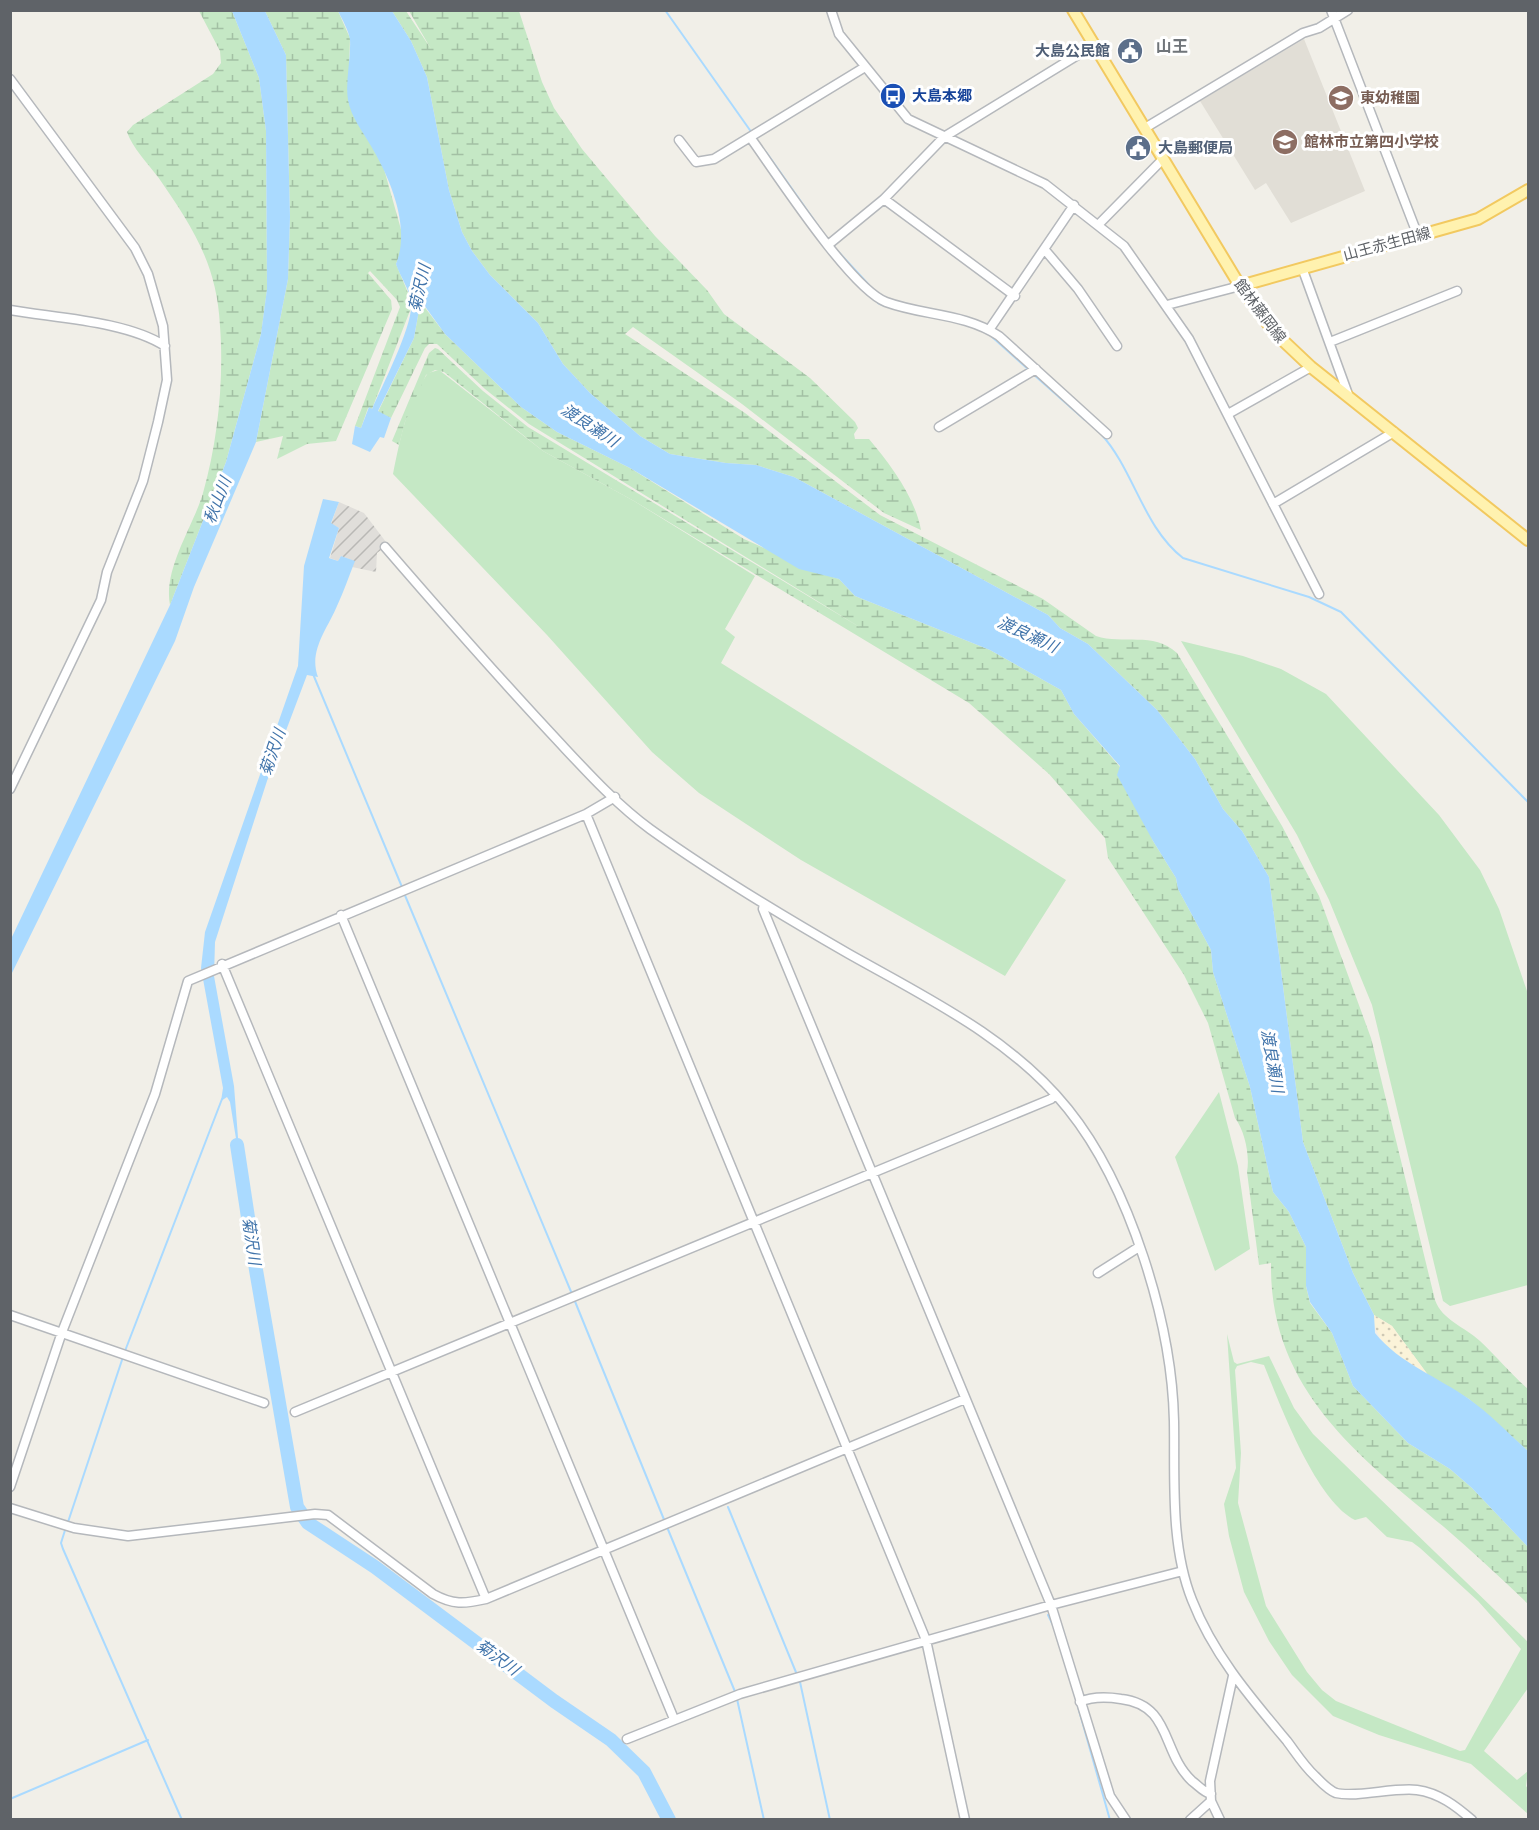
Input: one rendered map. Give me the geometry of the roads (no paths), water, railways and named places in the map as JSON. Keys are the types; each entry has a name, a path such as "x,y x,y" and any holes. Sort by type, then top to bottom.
{"main road":[{"name":"館林藤岡線","path":"1073,10 1240,286 1275,333 1311,367 1528,540"},
{"name":"山王赤生田線","path":"1240,286 1478,219 1528,190"}],"street":[{"path":"831,10 839,33 908,119 1024,173 1074,205 1124,246 1167,305 1228,414 1319,594"},
{"path":"1145,128 1333,15 1348,10"},
{"path":"1333,15 1418,236"},
{"path":"828,245 884,199 944,137 1094,45"},
{"path":"679,140 696,162 714,159 865,67"},
{"path":"10,80 135,248 159,307 167,380 143,481 107,573 96,615 10,789"},
{"path":"750,137 828,245 879,298 972,321 989,330 1036,369 1107,434"},
{"path":"1098,225 1163,159"},
{"path":"884,199 1015,296"},
{"path":"989,330 1015,296 1074,205"},
{"path":"1045,250 1071,279 1117,346"},
{"path":"1304,268 1349,397"},
{"path":"1167,305 1240,286"},
{"path":"1330,342 1457,291"},
{"path":"10,310 80,320 133,333 165,346"},
{"path":"1228,414 1311,367"},
{"path":"939,427 1036,369"},
{"path":"1273,504 1394,432"},
{"path":"385,547 514,694 615,797 651,830 764,904 961,1018 1022,1061 1055,1094 1080,1124 1099,1155 1139,1248 1158,1312 1169,1368 1174,1421 1173,1471 1183,1571 1191,1599 1233,1676 1306,1767 1331,1790 1345,1793 1417,1790 1444,1799 1472,1820"},
{"path":"10,1487 62,1332 155,1094 183,990 194,977 586,814 615,797"},
{"path":"586,814 926,1640 965,1820"},
{"path":"764,904 763,909 1051,1605 1110,1796 1126,1820"},
{"path":"342,915 674,1719"},
{"path":"220,965 486,1599"},
{"path":"295,1412 1051,1099 1055,1094"},
{"path":"1098,1273 1139,1248"},
{"path":"10,1315 264,1403"},
{"path":"10,1508 74,1528 128,1536 315,1514 328,1515 450,1603 486,1599 965,1400"},
{"path":"627,1738 740,1694 1051,1605 1183,1571"},
{"path":"1220,1820 1211,1798 1210,1781 1233,1676"},
{"path":"1080,1701 1099,1697 1143,1703 1154,1713 1162,1726 1173,1756 1186,1776 1211,1798"},
{"path":"1190,1820 1211,1798"}],"water":[{"name":"秋山川","path":"232,11 265,11 286,55 290,217 288,279 256,442 194,587 175,641 11,975 11,939 170,605 226,462 261,334 267,289 266,131 259,78"},
{"name":"渡良瀬川","path":"338,11 392,11 411,41 427,77 449,190 462,232 472,251 490,275 538,323 563,364 590,393 640,436 670,454 726,463 756,465 794,477 1048,615 1060,628 1088,644 1157,710 1195,759 1223,809 1242,831 1269,877 1303,1142 1353,1273 1374,1315 1375,1333 1395,1353 1477,1405 1528,1451 1528,1547 1472,1488 1450,1469 1408,1443 1353,1386 1332,1333 1310,1302 1306,1286 1306,1247 1289,1212 1273,1192 1250,1087 1213,972 1211,950 1178,889 1176,878 1117,775 1120,766 1074,714 1061,690 990,650 855,596 839,579 799,569 630,468 557,432 521,407 445,334 424,305 419,310 414,338 378,411 391,418 384,438 380,437 370,452 352,444 355,426 361,428 369,407 372,409 396,355 408,325 411,303 396,264 401,234 396,203 385,173 354,118 348,100 350,40"},
{"path":"323,499 339,502 331,523 339,528 329,558 338,561 341,556 355,561 317,649 315,658 318,677 307,675 267,781 215,942 214,976 234,1086 240,1163 230,1102 227,1097 221,1101 223,1088 201,968 205,932 298,666 304,566"}],"waterway":[{"path":"665,10 752,133"},
{"path":"766,152 821,230"},
{"path":"834,247 869,285"},
{"path":"878,303 885,306"},
{"path":"991,336 1029,370"},
{"path":"1033,374 1085,420"},
{"path":"1101,434 1122,464 1158,531 1183,558 1309,597 1341,612 1528,802"},
{"path":"313,674 402,887"},
{"path":"404,893 572,1294"},
{"path":"125,1351 222,1099"},
{"name":"菊沢川","path":"237,1145 297,1507 308,1523 375,1567 554,1701 611,1740 644,1772 669,1820"},
{"path":"574,1299 665,1522"},
{"path":"68,1522 123,1357"},
{"path":"728,1507 800,1682 830,1820"},
{"path":"66,1527 61,1543 63,1549 182,1820"},
{"path":"667,1527 736,1694"},
{"path":"1048,1615 1054,1627"},
{"path":"1073,1689 1110,1820"},
{"path":"737,1699 764,1820"},
{"path":"10,1799 148,1740"}],"place":[{"name":"大島公民館","path":"1130,51"},
{"name":"大島本郷","path":"893,96"},
{"name":"東幼稚園","path":"1341,98"},
{"name":"館林市立第四小学校","path":"1285,142"},
{"name":"大島郵便局","path":"1138,148"}],"district":[{"name":"山王","path":"1172,46"}]}
